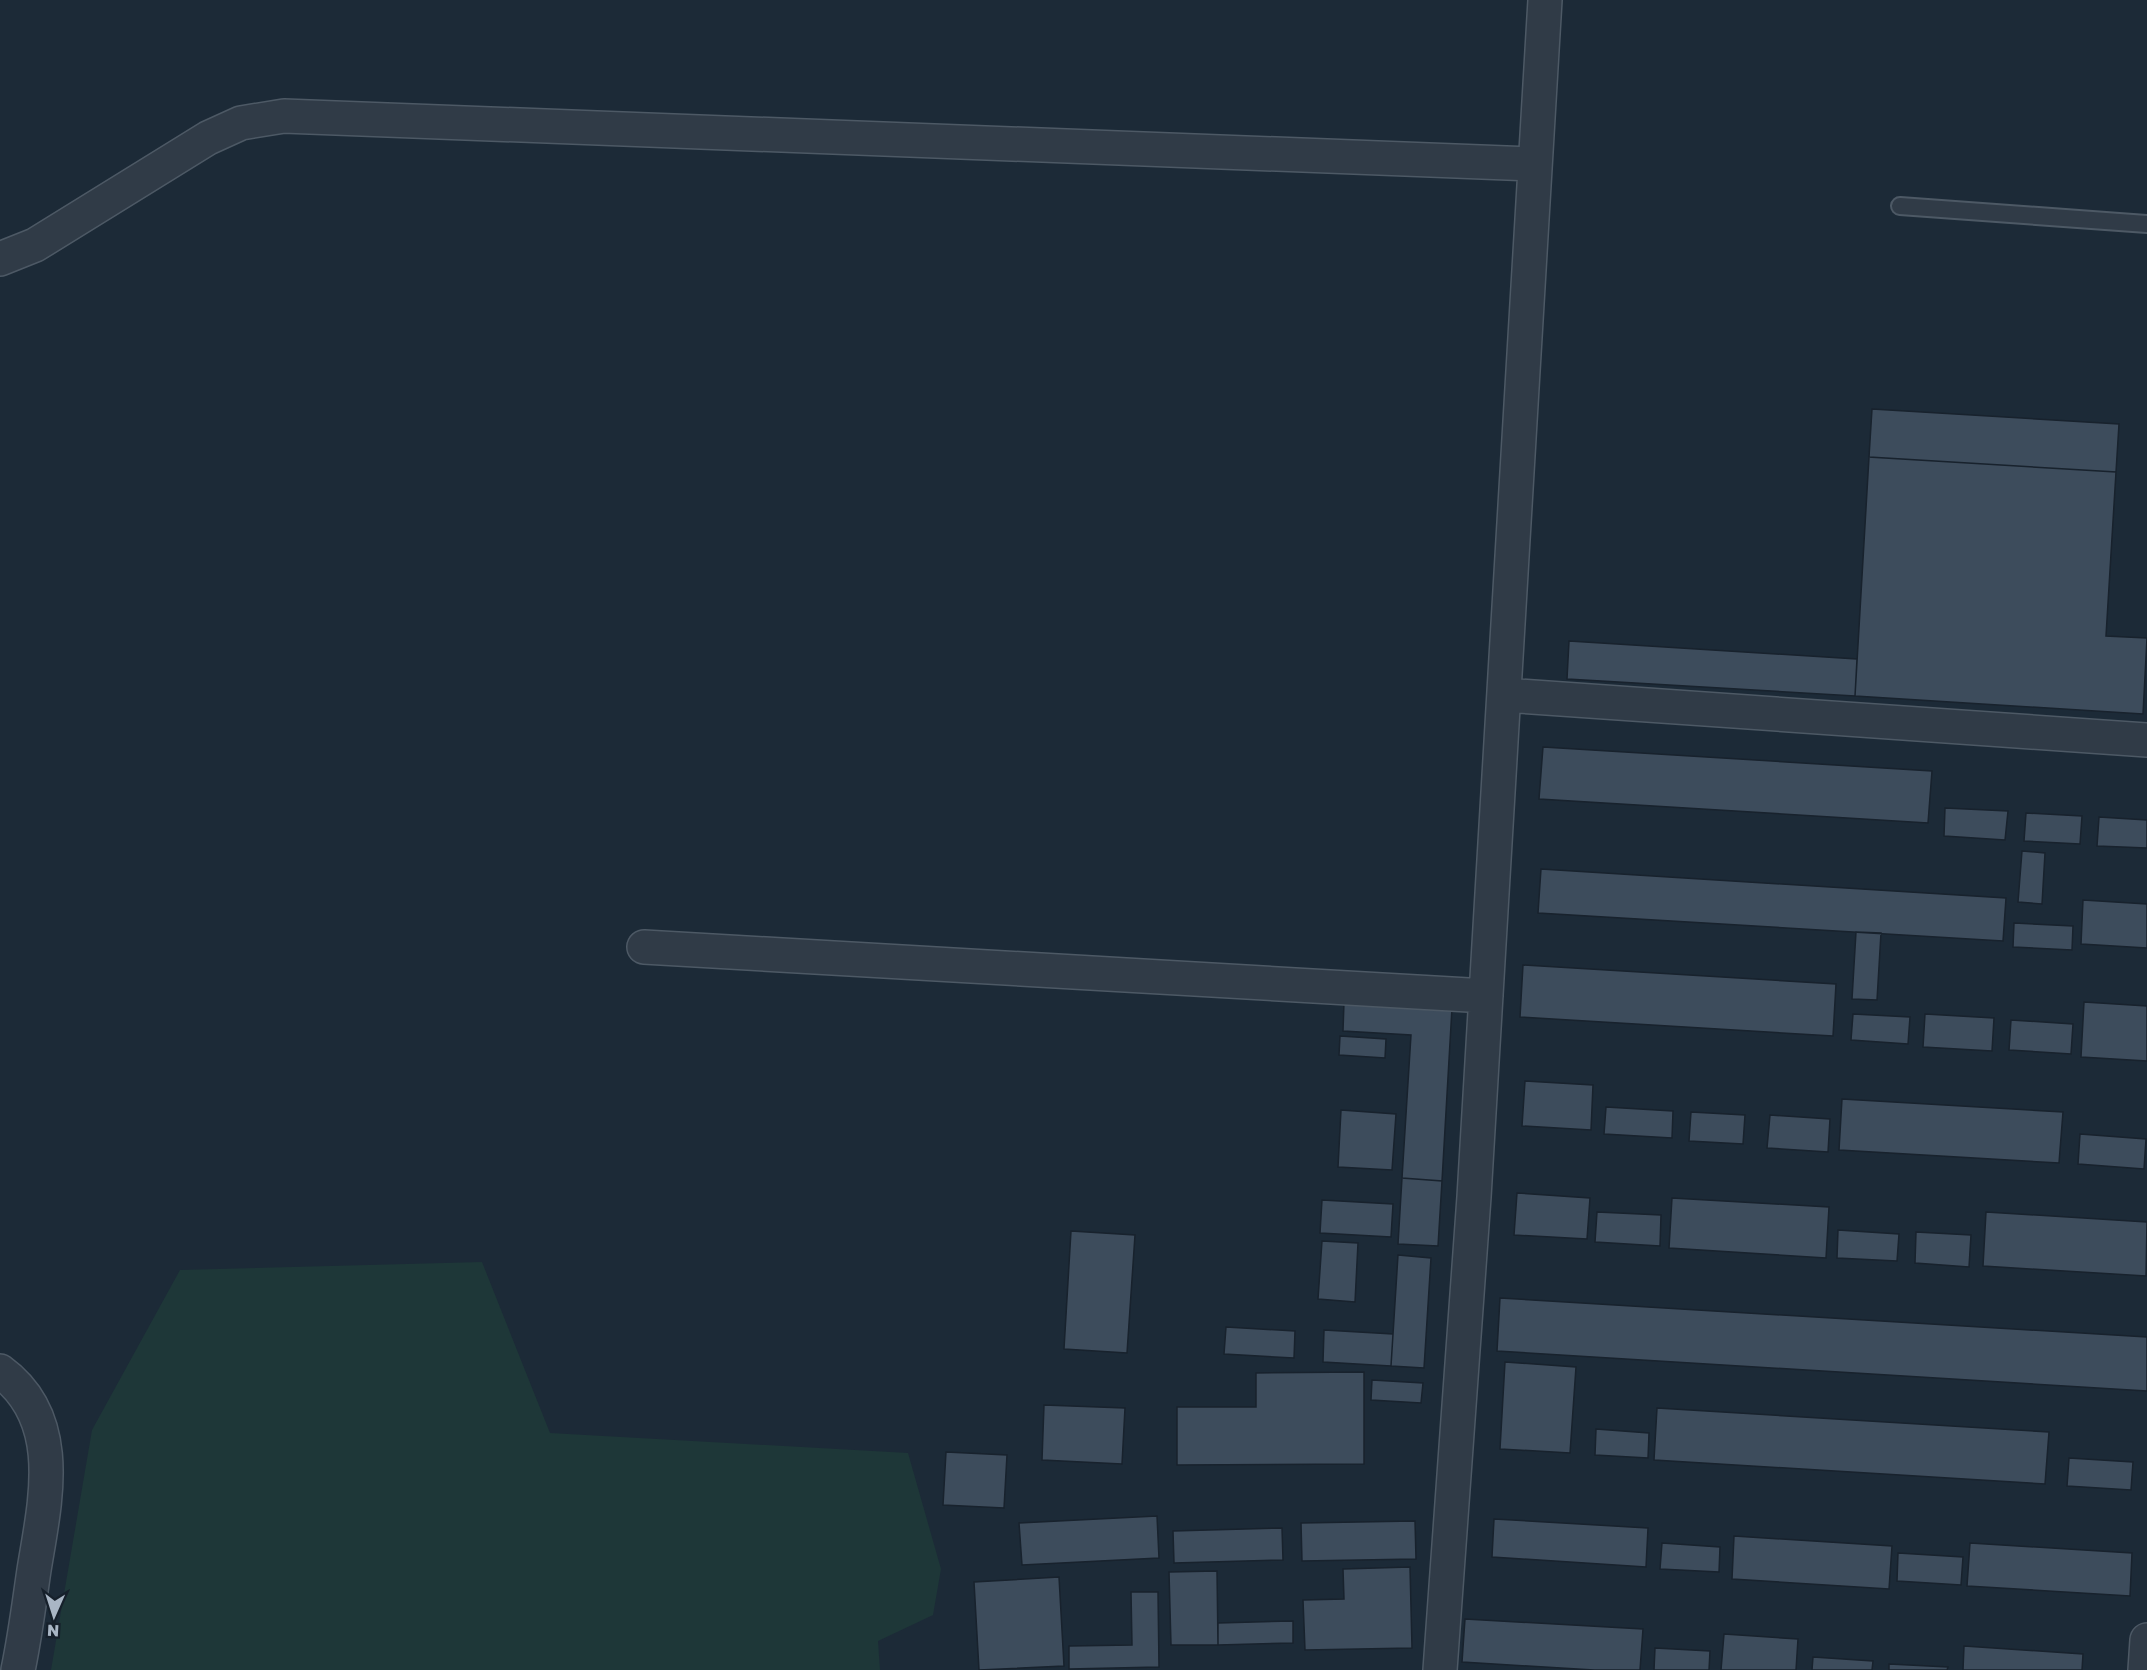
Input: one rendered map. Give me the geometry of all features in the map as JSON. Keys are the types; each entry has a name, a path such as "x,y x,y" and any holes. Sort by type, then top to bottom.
{"street":[{"path":"1440,1670 1473,1209 1545,0"},
{"path":"0,259 35,245 208,138 242,123 284,116 1535,164"},
{"path":"1504,695 2147,740"},
{"path":"644,946 1486,996"},
{"path":"0,1371 27,1396 42,1432 47,1473 43,1515 18,1670"},
{"path":"2145,1670 2147,1640"}],"lane":[{"path":"1900,206 2147,224"}],"green space":[{"path":"482,1262 550,1433 908,1453 941,1569 933,1615 878,1641 880,1670 51,1670 92,1430 180,1270"}],"building":[{"path":"1872,409 2119,424 2116,472 1869,457"},
{"path":"1869,457 2116,472 2106,636 2147,638 2143,714 1855,696"},
{"path":"1569,641 1857,659 1855,696 1567,679"},
{"path":"1543,747 1932,771 1928,823 1539,799"},
{"path":"1945,808 2008,811 2005,840 1944,836"},
{"path":"2026,813 2082,816 2080,844 2024,841"},
{"path":"2099,817 2147,820 2147,848 2097,846"},
{"path":"2022,851 2045,853 2042,904 2018,902"},
{"path":"1541,869 2006,898 2003,941 1538,913"},
{"path":"2083,900 2147,904 2147,948 2081,944"},
{"path":"2014,923 2073,926 2072,950 2013,947"},
{"path":"1856,932 1881,933 1877,1000 1852,999"},
{"path":"1523,965 1836,984 1833,1036 1520,1017"},
{"path":"1344,1002 1452,1008 1442,1181 1402,1178 1411,1035 1343,1031"},
{"path":"2084,1002 2147,1006 2147,1061 2081,1057"},
{"path":"1853,1014 1910,1017 1908,1044 1851,1040"},
{"path":"1925,1014 1994,1018 1992,1051 1923,1047"},
{"path":"2011,1020 2073,1024 2071,1054 2009,1050"},
{"path":"1340,1036 1386,1039 1385,1058 1339,1055"},
{"path":"1525,1081 1593,1085 1591,1130 1522,1126"},
{"path":"1842,1099 2063,1112 2059,1163 1839,1150"},
{"path":"1606,1107 1673,1111 1672,1138 1604,1134"},
{"path":"1341,1110 1396,1114 1392,1170 1338,1167"},
{"path":"1691,1112 1745,1115 1743,1144 1689,1141"},
{"path":"1770,1115 1830,1119 1828,1152 1767,1148"},
{"path":"2080,1134 2146,1139 2144,1169 2078,1164"},
{"path":"1402,1178 1442,1181 1438,1246 1398,1244"},
{"path":"1517,1193 1590,1198 1587,1239 1514,1235"},
{"path":"1672,1198 1829,1207 1826,1258 1669,1248"},
{"path":"1322,1200 1393,1204 1391,1237 1320,1233"},
{"path":"1597,1212 1661,1215 1660,1246 1595,1242"},
{"path":"1986,1212 2147,1222 2146,1276 1983,1266"},
{"path":"1838,1230 1899,1234 1897,1261 1837,1258"},
{"path":"1071,1231 1135,1235 1127,1353 1064,1349"},
{"path":"1916,1232 1971,1235 1969,1267 1915,1263"},
{"path":"1322,1241 1358,1243 1355,1302 1318,1299"},
{"path":"1398,1255 1431,1258 1424,1368 1391,1366"},
{"path":"1500,1298 2147,1337 2147,1391 1497,1351"},
{"path":"1226,1327 1295,1331 1294,1358 1224,1354"},
{"path":"1324,1330 1393,1334 1391,1366 1323,1362"},
{"path":"1505,1362 1576,1367 1570,1453 1500,1449"},
{"path":"1364,1372 1364,1464 1177,1465 1177,1407 1256,1407 1256,1373"},
{"path":"1372,1380 1423,1383 1421,1403 1371,1400"},
{"path":"1044,1405 1125,1408 1122,1464 1042,1460"},
{"path":"1657,1408 2049,1432 2045,1484 1654,1460"},
{"path":"1596,1429 1649,1433 1648,1458 1595,1455"},
{"path":"946,1452 1007,1455 1004,1508 943,1505"},
{"path":"2069,1458 2133,1462 2131,1490 2067,1486"},
{"path":"1157,1516 1159,1558 1022,1565 1019,1523"},
{"path":"1494,1519 1648,1528 1646,1567 1492,1557"},
{"path":"1415,1521 1416,1559 1302,1561 1301,1523"},
{"path":"1282,1528 1283,1560 1174,1563 1173,1531"},
{"path":"1734,1536 1892,1546 1889,1589 1732,1579"},
{"path":"1662,1543 1720,1547 1719,1572 1660,1569"},
{"path":"1970,1543 2132,1553 2130,1596 1967,1586"},
{"path":"1898,1553 1963,1557 1961,1585 1897,1581"},
{"path":"1410,1567 1412,1648 1305,1650 1303,1600 1344,1599 1343,1569"},
{"path":"1217,1571 1218,1645 1171,1645 1169,1572"},
{"path":"1059,1577 1064,1666 979,1670 974,1582"},
{"path":"1131,1592 1158,1592 1159,1667 1069,1669 1069,1646 1132,1645"},
{"path":"1465,1619 1643,1629 1640,1670 1594,1670 1462,1662"},
{"path":"1293,1621 1293,1643 1218,1645 1218,1623"},
{"path":"1724,1634 1798,1639 1796,1670 1721,1670"},
{"path":"1964,1646 2083,1654 2082,1670 1963,1670"},
{"path":"1655,1648 1710,1651 1709,1670 1654,1670"},
{"path":"1813,1657 1873,1661 1872,1670 1812,1670"},
{"path":"1889,1664 1948,1667 1947,1670 1889,1670"}]}
